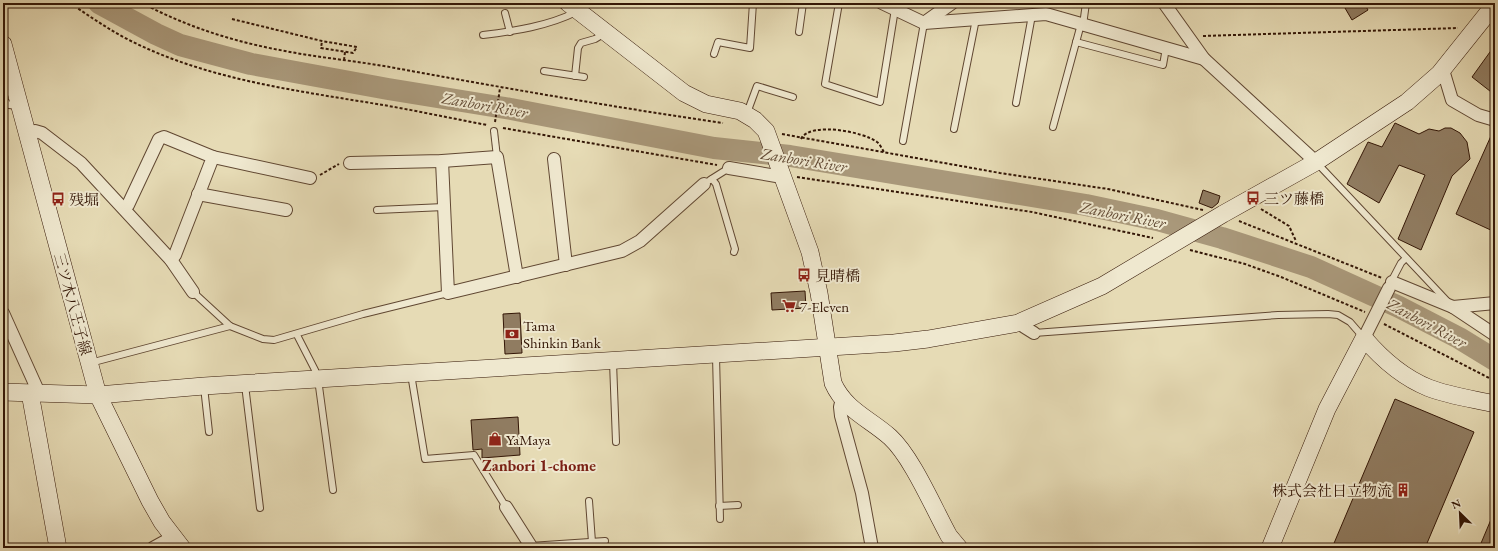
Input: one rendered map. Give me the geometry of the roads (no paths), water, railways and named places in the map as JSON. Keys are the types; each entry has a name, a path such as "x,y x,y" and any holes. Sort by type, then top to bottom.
{"street":[{"path":"882,3 924,23 1046,14 1204,59"},
{"path":"924,23 952,3"},
{"path":"1038,3 1046,14"},
{"path":"1164,3 1204,59 1316,162"},
{"path":"3,392 98,395 244,383 827,348 928,339 1018,323 1102,286 1223,214 1316,162 1408,102 1442,70 1495,4"},
{"path":"573,7 684,93 706,104 740,111 776,135 786,176 810,252 819,293 833,383 842,398 862,418 890,437 905,455 949,536 959,548"},
{"name":"三ツ木八王子線","path":"3,44 98,395 140,482 162,522 178,542"},
{"path":"1442,70 1452,100 1478,115 1495,120"},
{"path":"27,133 35,131 42,133 81,163 124,208 170,260 193,292"},
{"path":"124,208 128,205 159,139 164,137 213,156 310,178"},
{"path":"170,260 175,255 213,156"},
{"path":"350,163 442,161 497,157 517,277"},
{"path":"554,159 566,265"},
{"path":"442,161 448,293 622,251 640,241 708,181"},
{"path":"729,168 786,176"},
{"path":"198,194 286,210"},
{"path":"1270,548 1327,409 1390,285 1453,307 1495,335"},
{"path":"1453,307 1495,303"},
{"path":"3,313 34,393 58,548"},
{"path":"1018,323 1034,332"},
{"path":"1364,338 1376,352 1397,369 1429,388 1495,404"},
{"path":"842,398 840,407 841,416 862,493 872,548"},
{"path":"506,507 531,547"},
{"path":"153,548 178,542"}],"lane":[{"path":"714,54 718,42 750,48 753,3"},
{"path":"798,32 803,3"},
{"path":"840,3 825,84 880,102 895,9"},
{"path":"1053,127 1082,24 1086,3"},
{"path":"483,35 510,32 563,19 573,7"},
{"path":"505,13 510,32"},
{"path":"1016,103 1032,15"},
{"path":"954,129 976,19"},
{"path":"903,141 924,23"},
{"path":"575,76 578,48 581,43 595,39 605,32"},
{"path":"1076,42 1163,64 1166,48"},
{"path":"544,71 584,77"},
{"path":"746,114 757,86 793,98"},
{"path":"3,99 9,105 20,106"},
{"path":"495,129 497,157"},
{"path":"1316,162 1453,307"},
{"path":"708,181 729,168"},
{"path":"708,181 716,184 735,249 734,252"},
{"path":"377,210 444,207"},
{"path":"1390,285 1400,263 1406,258"},
{"path":"193,292 230,326 264,339 274,340 297,335 363,314 448,293"},
{"path":"1034,332 1278,315 1328,314 1338,315 1350,322 1358,329 1364,338"},
{"path":"89,363 230,326"},
{"path":"297,335 318,379 333,490"},
{"path":"716,354 720,518"},
{"path":"613,361 616,442"},
{"path":"411,374 425,459 474,455 506,507"},
{"path":"244,383 260,508"},
{"path":"204,386 209,432"},
{"path":"589,501 592,542"},
{"path":"720,506 738,505"},
{"path":"531,547 605,541"}],"waterway":[{"name":"Zanbori River","path":"99,3 156,34 180,45 251,64 388,89 511,109 714,148 790,156 1086,205 1157,220 1222,238 1311,267 1399,307 1459,338 1495,360"}],"place":[{"name":"三ツ藤橋","path":"1253,198"},
{"name":"残堀","path":"58,199"},
{"name":"見晴橋","path":"804,275"},
{"name":"7-Eleven","path":"789,306"},
{"name":"Tama Shinkin Bank","path":"512,334"},
{"name":"YaMaya","path":"495,439"},
{"name":"株式会社日立物流","path":"1403,490"}],"district":[{"name":"Zanbori 1-chome","path":"539,465"}]}
